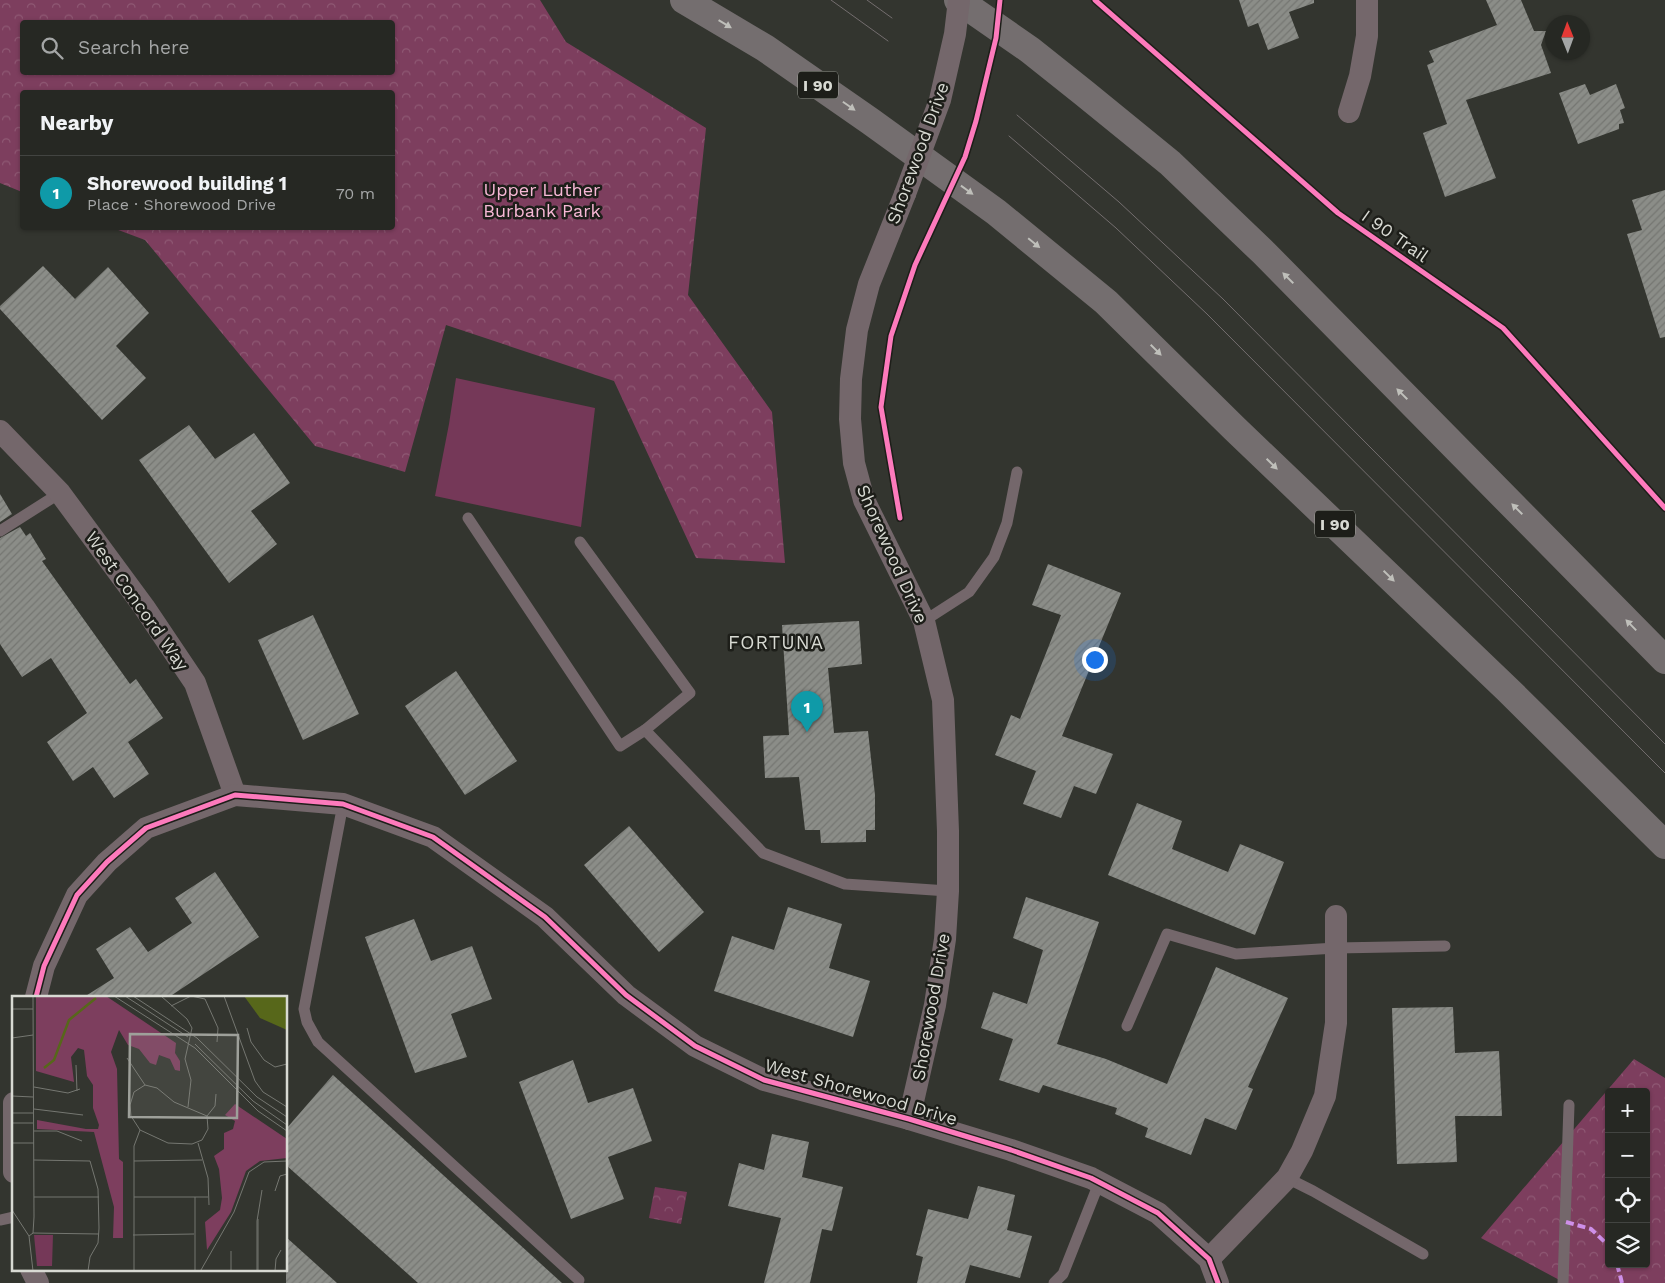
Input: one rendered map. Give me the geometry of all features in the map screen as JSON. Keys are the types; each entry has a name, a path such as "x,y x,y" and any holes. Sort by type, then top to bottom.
{"highway":[{"name":"I 90","path":"684,0 765,48 870,121 996,212 1106,302 1234,428 1508,690 1665,845"},
{"path":"959,0 1030,50 1170,163 1271,260 1665,660"}],"street":[{"name":"Shorewood Drive","path":"909,1119 935,1005 945,940 948,891 948,831 943,700 924,621 864,500 854,463 850,419 851,379 858,330 869,284 940,100 955,34 959,0"},
{"path":"1349,112 1360,76 1368,36 1367,0"},
{"name":"West Concord Way","path":"0,431 60,493 144,607 195,684 235,795"},
{"name":"West Shorewood Drive","path":"36,996 44,966 77,895 107,862 146,828 235,795 343,804 433,837 545,917 626,995 695,1046 764,1080 909,1119 1011,1150 1091,1178 1158,1213 1209,1259 1218,1283"},
{"path":"1209,1259 1287,1178 1302,1151 1324,1096 1336,1023 1336,916"},
{"path":"32,1270 38,1283"}],"lane":[{"path":"924,621 969,592 994,558 1007,523 1017,472"},
{"path":"0,531 60,493"},
{"path":"468,518 620,746 645,730 690,693 580,542"},
{"path":"645,730 763,853 845,884 948,891"},
{"path":"343,804 304,1009 307,1022 318,1042 579,1280"},
{"path":"1127,1026 1166,934 1236,954 1336,948 1445,946"},
{"path":"1563,1283 1569,1105"},
{"path":"1287,1178 1423,1254"},
{"path":"1054,1283 1063,1274 1099,1183"}],"green space":[{"name":"Upper Luther Burbank Park","path":"0,0 540,0 566,42 706,128 688,295 772,412 785,563 696,558 614,381 446,325 405,472 315,446 145,240 118,230 395,230 395,90 20,90 20,191 0,183"},
{"path":"456,378 595,408 581,527 435,496"},
{"path":"1634,1059 1665,1078 1665,1283 1565,1283 1481,1238 1605,1093 1605,1268 1650,1268 1650,1088 1609,1088"},
{"path":"655,1187 687,1192 681,1224 649,1218"}],"building":[{"path":"1239,0 1314,0 1314,3 1289,12 1299,38 1268,50 1258,23 1248,27"},
{"path":"1486,0 1521,0 1534,31 1545,31 1541,45 1551,73 1466,100 1496,178 1445,197 1423,133 1447,124 1427,65 1434,62 1429,51 1497,25"},
{"path":"1585,84 1590,95 1616,84 1625,108 1620,110 1624,123 1619,124 1619,129 1578,144 1559,93"},
{"path":"1665,190 1665,337 1660,338 1627,234 1642,230 1632,200"},
{"path":"43,266 75,299 108,267 149,313 116,346 146,378 102,420 0,309 0,306"},
{"path":"189,425 215,459 254,433 290,483 251,511 277,544 229,583 139,460"},
{"path":"0,494 12,514 0,522"},
{"path":"20,527 26,536 30,533 46,559 42,561 130,684 136,679 163,718 128,742 149,774 114,798 93,767 73,781 47,742 87,713 51,658 22,677 0,644 0,538"},
{"path":"1048,564 1121,593 1062,736 1113,754 1096,794 1074,786 1061,818 1023,804 1036,771 995,755 1011,715 1020,719 1061,615 1032,605"},
{"path":"313,615 359,714 303,740 258,640"},
{"path":"859,621 862,664 828,668 834,733 868,731 875,795 875,830 866,830 866,842 821,843 820,830 805,830 799,777 765,778 763,736 789,735 782,625"},
{"path":"456,671 517,761 465,795 405,706"},
{"path":"1137,803 1182,821 1172,849 1228,872 1240,844 1284,862 1255,935 1108,875"},
{"path":"629,826 704,912 659,952 584,865"},
{"path":"215,872 259,937 170,996 86,996 114,978 96,949 130,927 148,952 192,923 175,898"},
{"path":"1026,897 1099,922 1057,1044 1106,1059 1167,1084 1216,967 1288,998 1248,1087 1253,1089 1236,1130 1205,1118 1191,1155 1145,1137 1148,1128 1115,1114 1117,1108 1043,1085 1039,1093 999,1080 1013,1039 981,1028 993,992 1027,1004 1043,950 1013,938"},
{"path":"788,907 842,924 829,968 870,981 853,1037 714,991 732,936 774,950"},
{"path":"414,919 431,961 472,946 492,999 451,1014 467,1057 415,1073 365,937"},
{"path":"1453,1007 1455,1053 1499,1051 1502,1116 1455,1116 1457,1162 1397,1164 1392,1008"},
{"path":"573,1060 588,1103 633,1088 652,1141 608,1157 624,1199 571,1219 519,1082"},
{"path":"333,1075 562,1283 418,1283 288,1167 288,1127"},
{"path":"772,1134 809,1142 802,1177 843,1187 832,1231 822,1229 810,1283 764,1283 781,1218 728,1206 739,1163 764,1170"},
{"path":"978,1186 1015,1195 1007,1230 1032,1236 1020,1278 970,1265 965,1283 917,1283 923,1257 916,1255 928,1209 968,1219"},
{"path":"288,1239 337,1283 286,1283"}],"tram line":[{"path":"831,0 888,41"},
{"path":"867,0 892,18"},
{"path":"1017,115 1119,202 1223,299 1665,744"},
{"path":"1009,136 1116,228 1207,314 1665,773"}],"marked path":[{"path":"1566,1222 1591,1229 1605,1242"},
{"path":"1618,1268 1622,1283"}],"cycle path":[{"path":"900,518 881,407 891,336 915,265 965,157 976,121 996,38 1000,0"},
{"name":"I 90 Trail","path":"1095,0 1338,213 1503,328 1665,508"},
{"path":"36,996 44,966 77,895 107,862 146,828 235,795 343,804 433,837 545,917 626,995 695,1046 764,1080 909,1119 1011,1150 1091,1178 1158,1213 1209,1259 1218,1283"}],"place":[{"name":"Shorewood building 1","path":"807,732"}],"district":[{"name":"FORTUNA","path":"776,642"}]}
